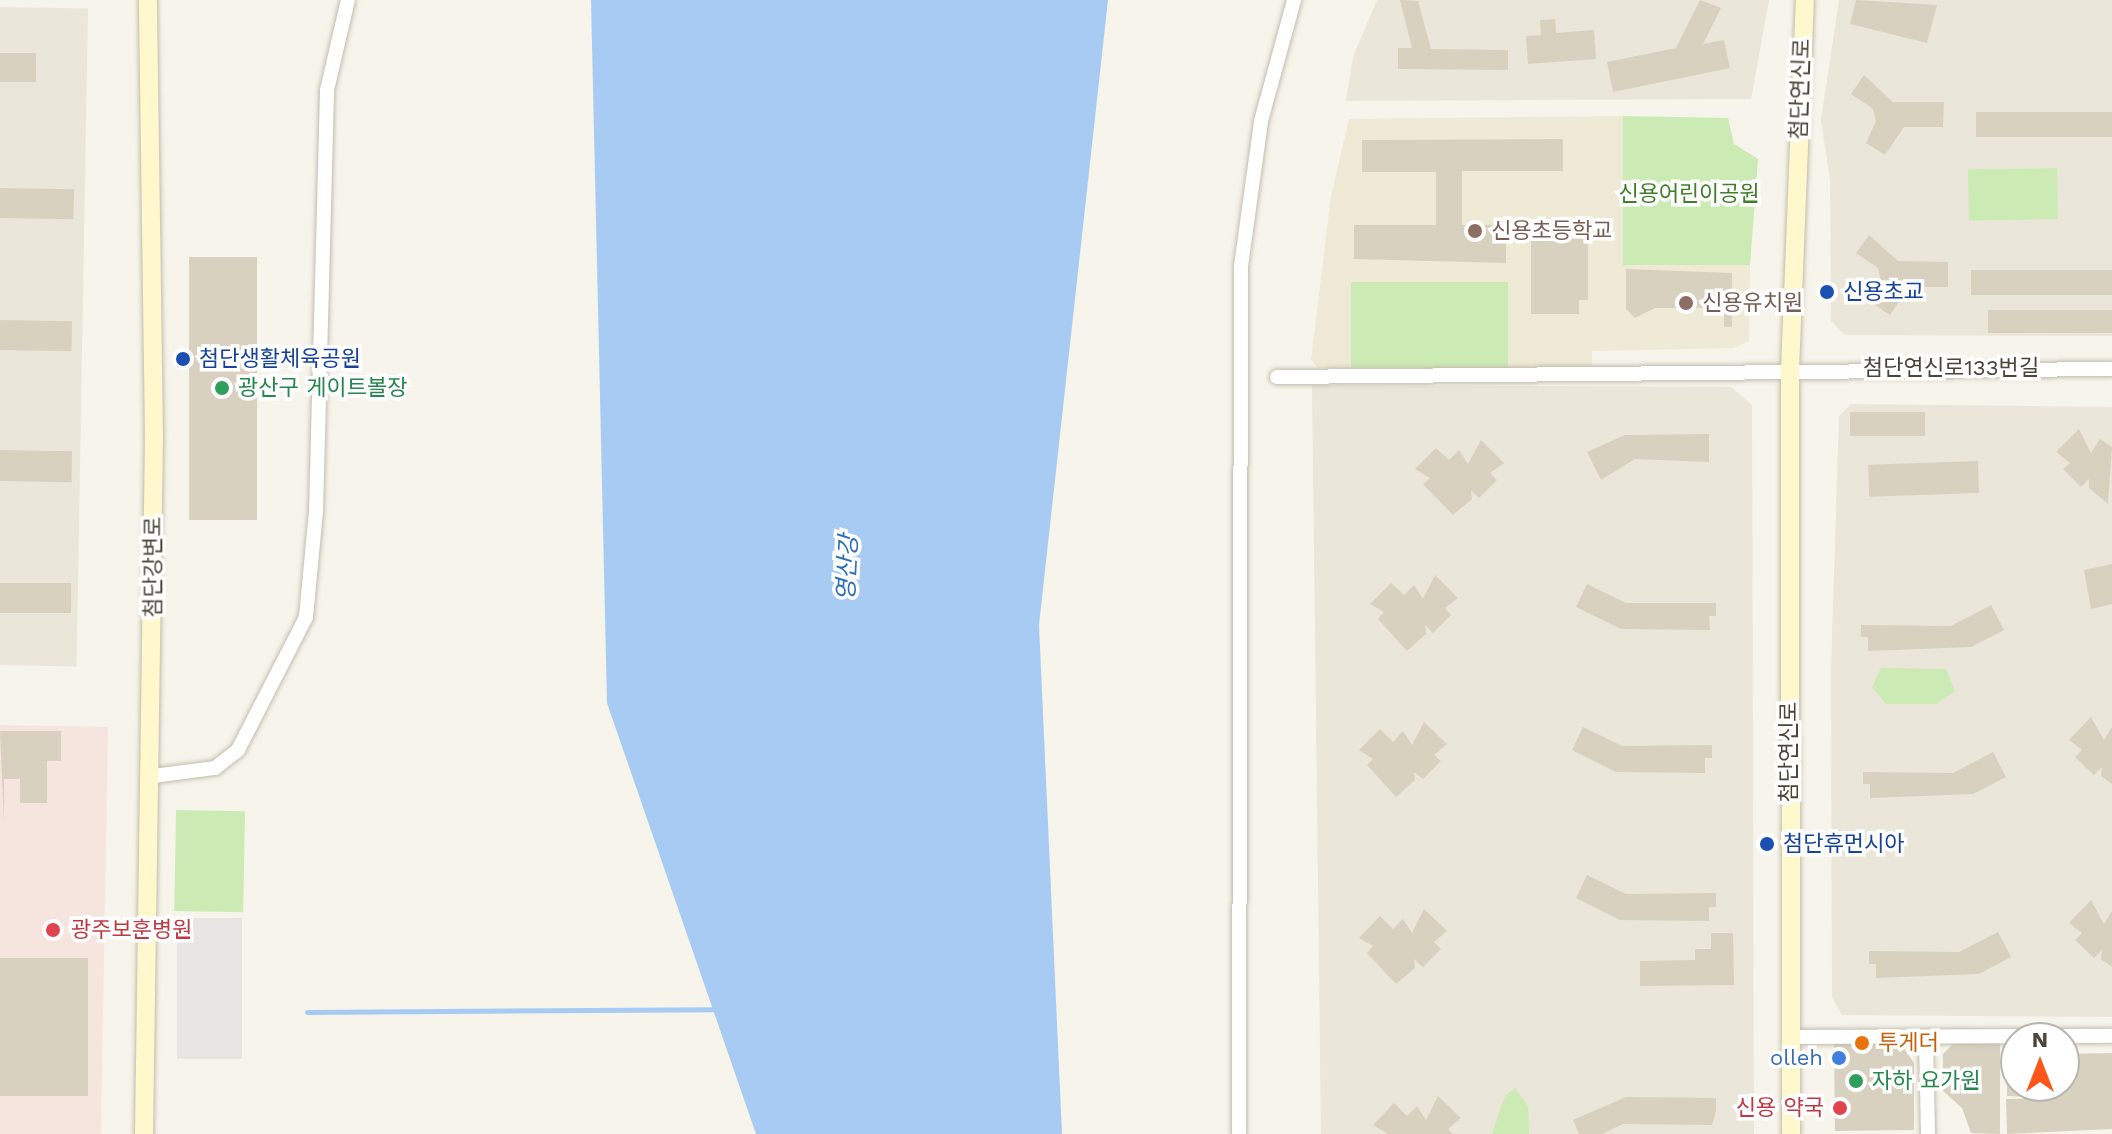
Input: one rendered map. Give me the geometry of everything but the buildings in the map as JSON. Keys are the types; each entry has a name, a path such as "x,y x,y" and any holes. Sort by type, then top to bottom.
{"street":[{"name":"첨단강변로","path":"144,1134 153,776 148,0"},
{"path":"153,776 215,768 238,750 306,617 316,512 327,90 348,0"},
{"path":"1239,1134 1241,266 1261,121 1294,0"},
{"name":"첨단연신로","path":"1791,1134 1790,370 1805,0"},
{"name":"첨단연신로133번길","path":"1790,370 2112,369"},
{"path":"1277,377 1790,370"},
{"path":"1791,1037 2112,1036"},
{"path":"1926,1038 1928,1134"}],"shaded area":[{"path":"1377,0 1769,0 1751,99 1346,101 1353,57"},
{"path":"1839,0 2112,0 2112,336 1845,335 1831,321 1830,180 1821,120"},
{"path":"0,7 88,9 77,666 0,665"},
{"name":"신용초등학교","path":"1623,116 1623,265 1750,265 1749,341 1734,348 1592,351 1592,368 1318,368 1311,360 1331,196 1349,119"},
{"path":"1312,385 1731,387 1752,405 1754,1134 1321,1134"},
{"path":"1851,404 2112,407 2112,1017 1842,1015 1832,997 1831,669 1839,416"},
{"name":"광주보훈병원","path":"0,725 108,727 101,1134 0,1134"},
{"path":"177,918 242,918 242,1059 177,1059"}],"green space":[{"name":"신용어린이공원","path":"1623,116 1728,118 1734,144 1758,159 1750,265 1623,265"},
{"path":"2057,168 2058,219 1969,221 1968,170"},
{"path":"1351,282 1508,282 1508,368 1351,368"},
{"path":"1881,668 1946,669 1955,691 1936,704 1886,704 1872,687"},
{"path":"176,810 245,811 243,912 174,911"},
{"path":"1515,1088 1528,1106 1529,1134 1492,1134 1505,1096"}],"water":[{"name":"영산강","path":"591,0 1108,0 1039,625 1062,1134 756,1134 607,703"}],"waterway":[{"path":"307,1012 717,1009"}],"place":[{"name":"신용초등학교","path":"1475,231"},
{"name":"신용초교","path":"1827,292"},
{"name":"신용유치원","path":"1686,303"},
{"name":"첨단생활체육공원","path":"183,359"},
{"name":"광산구 게이트볼장","path":"222,388"},
{"name":"첨단휴먼시아","path":"1767,844"},
{"name":"광주보훈병원","path":"53,930"},
{"name":"투게더","path":"1862,1043"},
{"name":"olleh","path":"1839,1058"},
{"name":"자하 요가원","path":"1856,1081"},
{"name":"신용 약국","path":"1840,1108"}]}
